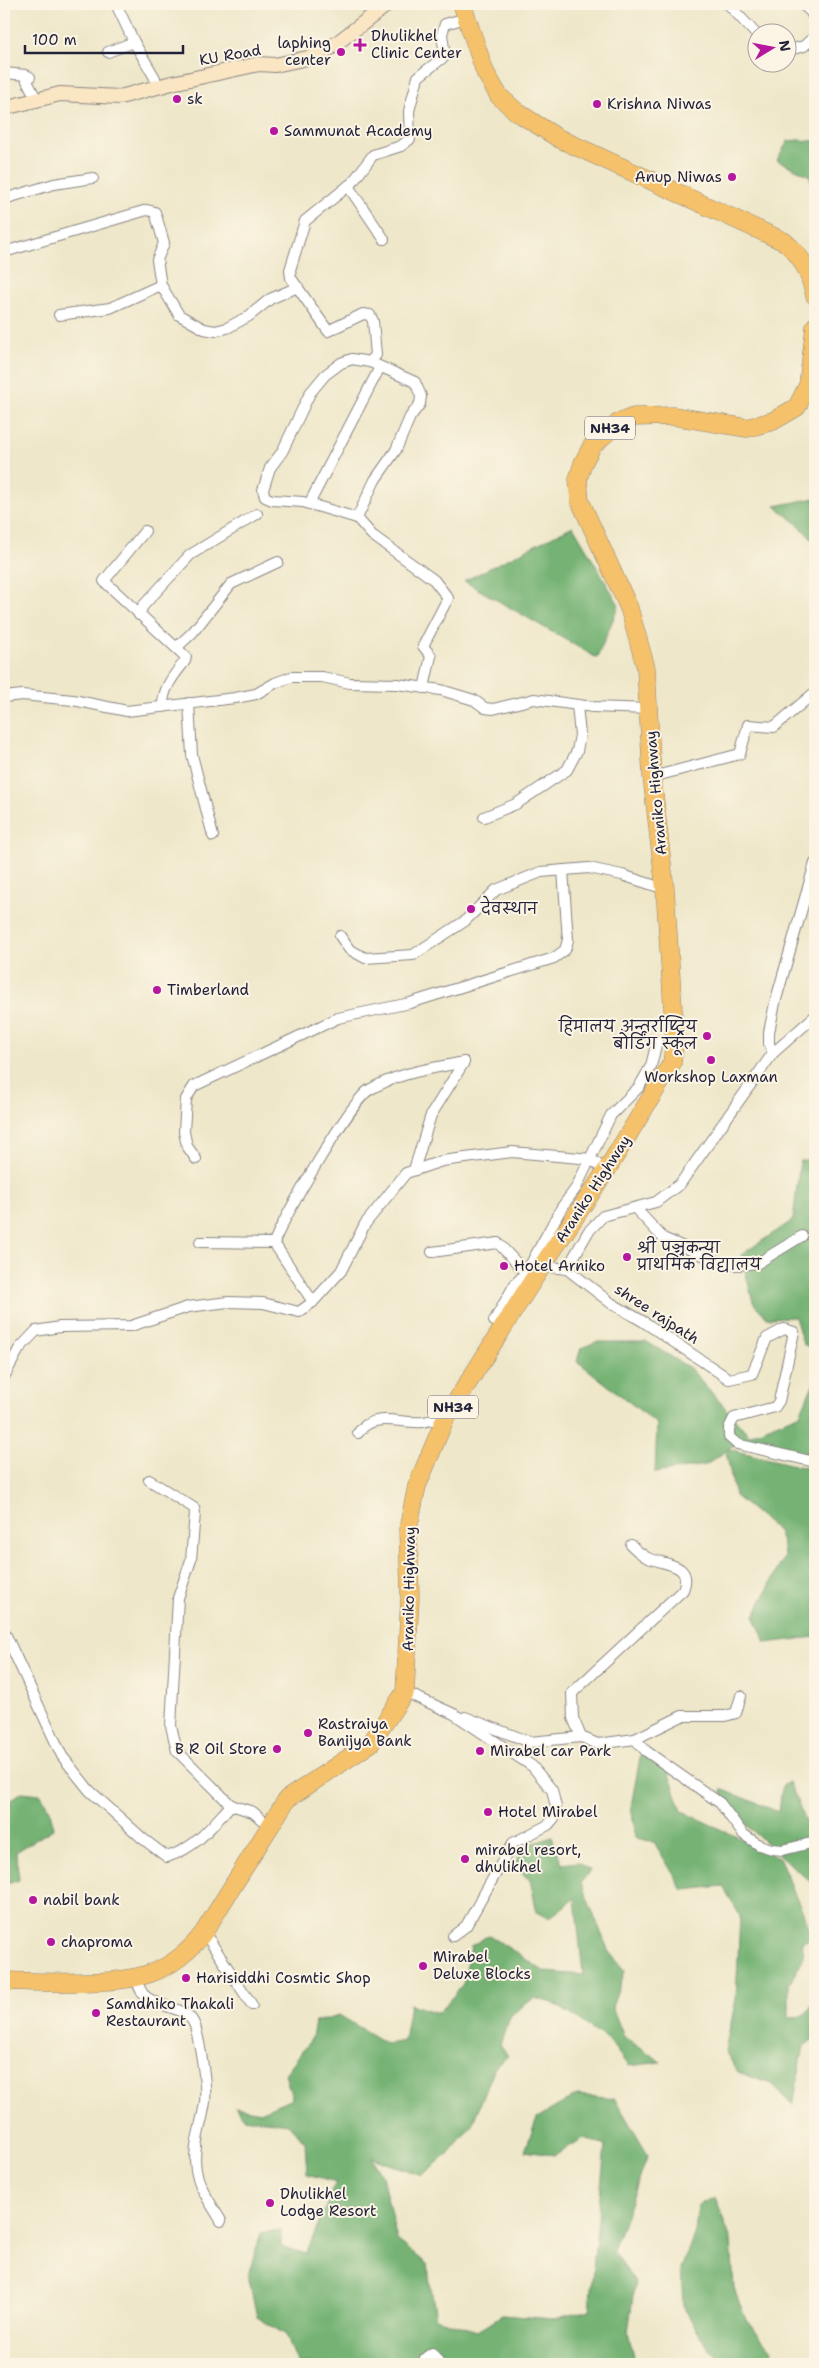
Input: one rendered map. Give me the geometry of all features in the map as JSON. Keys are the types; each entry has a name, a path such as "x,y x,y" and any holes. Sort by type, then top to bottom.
{"highway":[{"path":"464,11 486,72 500,96 517,112 558,138 785,242 795,250 808,270 815,296"},
{"name":"Araniko Highway","path":"405,1692 410,1597 408,1529 417,1486 445,1419 534,1265 606,1171 672,1063 675,1039 665,889 652,777 646,668 629,608 580,501 578,485 583,463 592,446 605,432 618,423 634,417 673,416 747,428 773,421 786,414 797,407 808,385 815,326"},
{"path":"4,1981 44,1983 124,1981 152,1974 176,1960 187,1952 204,1932 287,1799 371,1742 405,1692"},
{"path":"4,1972 44,1983"}],"street":[{"path":"116,4 134,42 155,78 157,87"},
{"name":"KU Road","path":"4,108 60,94 120,97 258,64 275,65 312,57 329,48 388,4"},
{"path":"728,4 746,23"},
{"path":"802,4 811,12 815,21"},
{"path":"370,362 376,355 373,321 370,315 363,314 328,331 298,288 290,270 305,221 348,186 373,156 401,146 410,139 409,111 418,77 445,56 442,34 445,24 464,11"},
{"path":"796,48 804,46 815,36"},
{"path":"108,52 134,42"},
{"path":"4,72 30,77 27,81 37,100"},
{"path":"4,199 54,184 92,178"},
{"path":"348,186 384,239"},
{"path":"4,252 148,210 155,212 164,243 157,260 161,285 179,314 204,329 214,331 227,328 249,316 270,299 298,288"},
{"path":"59,316 110,308 161,285"},
{"path":"356,518 375,480 396,450 410,417 420,404 421,396 415,382 370,362 352,359 341,363 325,375 310,393 282,452 270,468 264,490 265,496 272,500 308,504 356,518 372,535 434,580 448,598 422,646 430,656 424,688"},
{"path":"308,504 380,367"},
{"path":"138,615 143,606 190,555 257,514"},
{"path":"145,531 104,581 138,615 186,657 166,690 163,698 163,707"},
{"path":"176,647 193,632 232,584 278,562"},
{"path":"4,697 22,695 72,700 127,711 256,694 275,683 291,677 322,677 350,683 376,683 424,688 460,695 474,700 485,708 494,709 534,699 577,705 648,709"},
{"path":"652,777 740,754 748,725 774,727 814,693 815,695"},
{"path":"189,703 192,755 213,836"},
{"path":"484,817 516,804 566,770 578,751 580,735 577,705"},
{"path":"773,1052 769,1032 773,1013 815,863"},
{"path":"340,936 350,949 365,958 413,955 465,921 496,890 541,872 589,868 622,875 665,889"},
{"path":"196,1159 187,1146 184,1132 186,1099 194,1086 338,1018 410,1003 554,958 565,950 568,940 563,870"},
{"path":"432,1252 498,1243 534,1265 567,1269 588,1232 604,1216 636,1209 656,1202 680,1184 773,1052 815,1016"},
{"path":"494,1321 516,1284 534,1265 611,1115 638,1087 651,1066 657,1041"},
{"path":"274,1243 278,1230 300,1192 367,1091 403,1074 464,1062 431,1115 414,1170"},
{"path":"4,1377 19,1350 36,1331 60,1328 131,1326 188,1307 228,1302 263,1303 299,1312 314,1302 342,1271 365,1224 406,1173 414,1170 442,1161 512,1152 590,1159 606,1171"},
{"path":"636,1209 663,1238 721,1263 737,1265 758,1264 802,1236"},
{"path":"200,1242 274,1243"},
{"path":"274,1243 314,1302"},
{"name":"shree rajpath","path":"567,1269 611,1303 644,1322 729,1379 752,1374 767,1338 784,1329 794,1332 780,1402 775,1407 734,1418 729,1428 729,1437 737,1444 815,1462"},
{"path":"358,1433 364,1425 381,1419 422,1422 436,1418 445,1419"},
{"path":"149,1480 194,1508 195,1513 191,1560 178,1598 171,1726 177,1751 231,1805 253,1812 270,1826"},
{"path":"581,1737 573,1718 572,1693 683,1590 686,1582 684,1573 674,1564 646,1557 630,1545"},
{"path":"4,1631 62,1756 89,1790 142,1838 167,1857 199,1841 231,1805"},
{"path":"405,1692 454,1714 487,1724 530,1742 581,1737 598,1744 635,1739 682,1716 725,1716 736,1713 741,1696"},
{"path":"453,1936 466,1926 513,1843 548,1825 554,1818 556,1807 552,1790 532,1766 454,1714"},
{"path":"635,1739 646,1751 720,1803 743,1834 759,1845 772,1850 783,1850 815,1842"},
{"path":"204,1932 252,2005"},
{"path":"136,1978 140,1991 146,1997 182,2012 195,2027 206,2091 194,2157 198,2180 221,2221"},
{"path":"428,2364 425,2358 432,2354 440,2364"}],"green space":[{"path":"788,141 815,141 815,214 810,176 777,160"},
{"path":"815,498 815,543 799,525 775,506"},
{"path":"573,526 619,605 597,658 464,581"},
{"path":"815,1158 815,1351 803,1344 795,1317 767,1318 753,1302 741,1255 793,1220 800,1161"},
{"path":"596,1342 647,1342 690,1368 749,1435 800,1414 815,1380 815,1456 736,1444 728,1449 815,1470 815,1637 766,1643 754,1616 784,1557 778,1531 735,1496 726,1451 706,1465 655,1473 657,1424 577,1361 581,1348"},
{"path":"641,1753 668,1771 682,1811 779,1857 814,1938 802,1942 804,1956 789,1985 789,2017 804,2016 815,2000 815,2038 804,2046 793,2105 772,2084 738,2072 725,2051 736,1999 740,1916 723,1886 683,1890 654,1842 636,1838 631,1806"},
{"path":"789,1782 808,1826 815,1826 815,1886 728,1809 721,1789 779,1812 782,1786"},
{"path":"22,1792 40,1794 50,1810 53,1829 16,1852 19,1880 4,1885 4,1805"},
{"path":"552,1837 562,1864 578,1862 590,1870 581,1883 609,1952 625,1971 612,2007 624,2037 662,2062 628,2066 608,2039 553,2003 534,1998 511,2015 500,2044 508,2056 495,2067 472,2125 448,2154 422,2175 372,2158 382,2176 397,2240 427,2264 436,2318 477,2331 502,2315 554,2319 589,2310 605,2146 584,2138 554,2155 525,2151 537,2118 577,2095 615,2099 648,2155 613,2251 635,2282 628,2332 636,2364 579,2364 572,2358 547,2364 298,2364 286,2335 257,2317 248,2275 261,2233 281,2230 281,2246 306,2254 336,2182 307,2174 305,2142 288,2124 244,2118 235,2107 260,2112 292,2098 285,2074 312,2038 315,2022 339,2015 387,2044 404,2041 410,2004 438,2013 463,1985 471,1946 489,1935 545,1972 583,1975 575,1898 549,1918 537,1912 530,1880 513,1866 525,1846"},
{"path":"715,2197 731,2240 734,2289 746,2320 771,2350 767,2364 730,2364 708,2349 683,2306 681,2269 695,2232 698,2205"}],"place":[{"name":"Dhulikhel Clinic Center","path":"360,45"},
{"name":"laphing center","path":"341,52"},
{"name":"sk","path":"177,99"},
{"name":"Krishna Niwas","path":"597,104"},
{"name":"Sammunat Academy","path":"274,131"},
{"name":"Anup Niwas","path":"732,177"},
{"name":"देवस्थान","path":"471,909"},
{"name":"Timberland","path":"157,990"},
{"name":"हिमालय अन्तर्राष्ट्रिय बोर्डिंग स्कूल","path":"707,1036"},
{"name":"Workshop Laxman","path":"711,1060"},
{"name":"श्री पञ्चकन्या प्राथमिक विद्यालय","path":"627,1257"},
{"name":"Hotel Arniko","path":"504,1266"},
{"name":"Rastraiya Banijya Bank","path":"308,1733"},
{"name":"B R Oil Store","path":"277,1749"},
{"name":"Mirabel car Park","path":"480,1751"},
{"name":"Hotel Mirabel","path":"488,1812"},
{"name":"mirabel resort, dhulikhel","path":"465,1859"},
{"name":"nabil bank","path":"33,1900"},
{"name":"chaproma","path":"51,1942"},
{"name":"Mirabel Deluxe Blocks","path":"423,1966"},
{"name":"Harisiddhi Cosmtic Shop","path":"186,1978"},
{"name":"Samdhiko Thakali Restaurant","path":"96,2013"},
{"name":"Dhulikhel Lodge Resort","path":"270,2203"}]}
